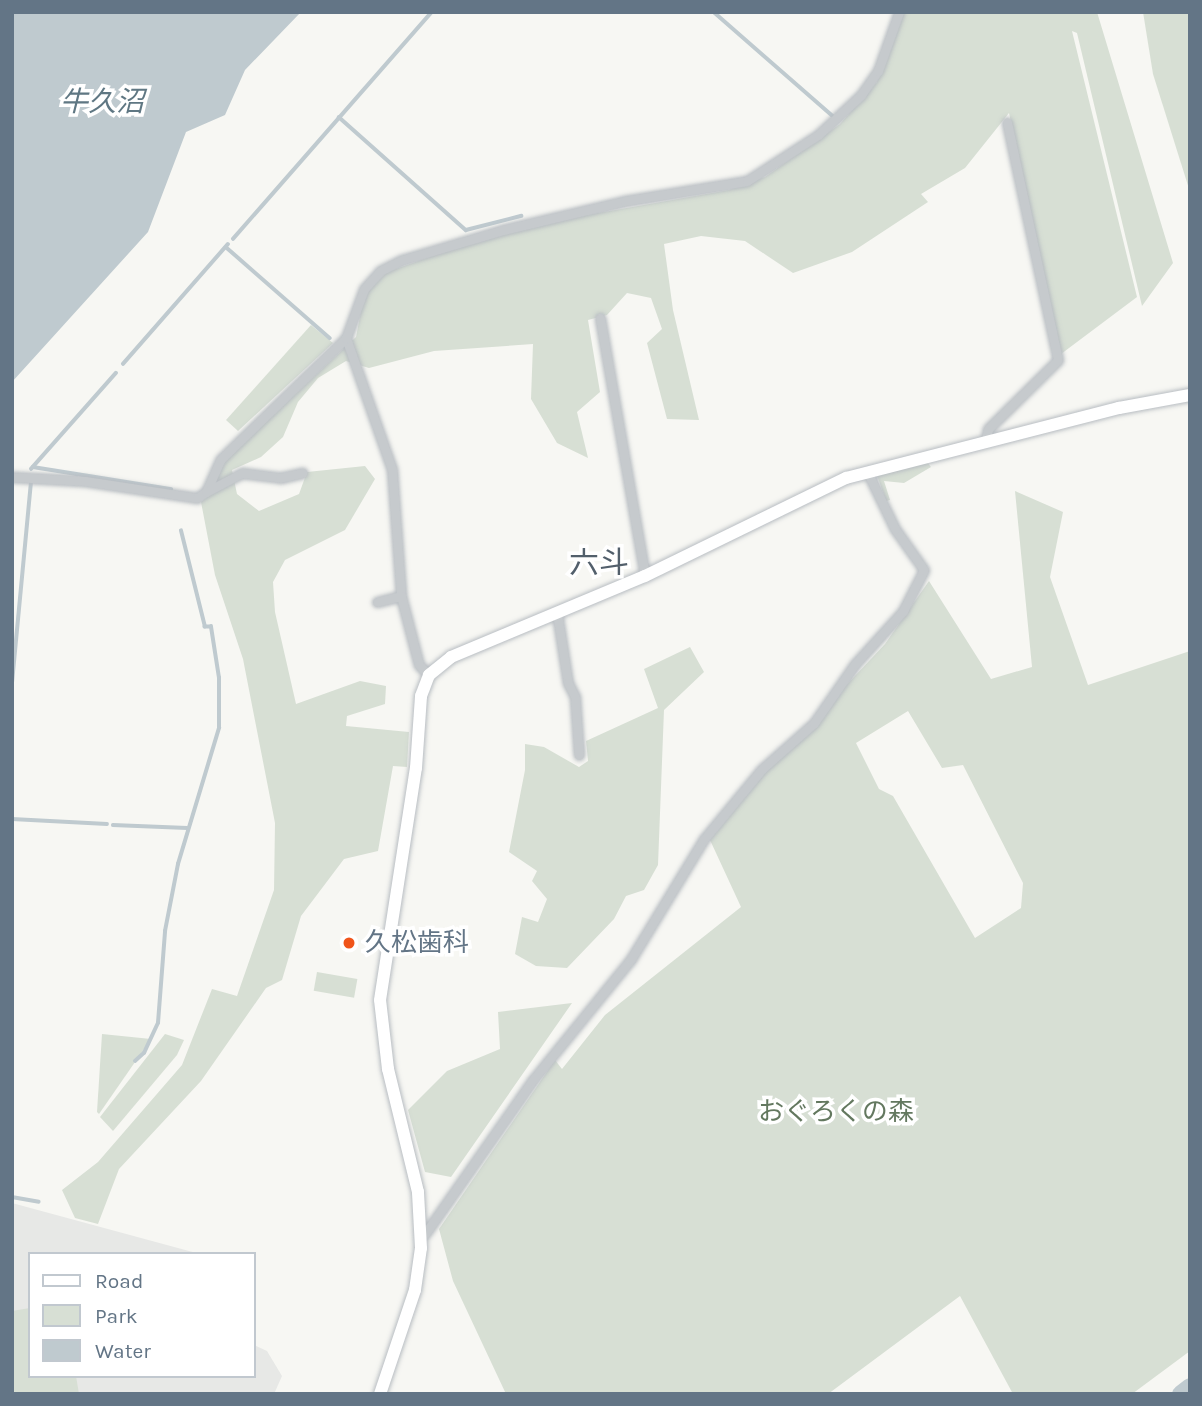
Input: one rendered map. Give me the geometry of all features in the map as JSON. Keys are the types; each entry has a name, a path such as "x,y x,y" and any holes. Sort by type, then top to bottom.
{"street":[{"path":"206,492 220,459 346,338 372,277 402,260 625,201 732,186 762,173 839,120 861,95 877,71 899,12"},
{"path":"986,440 988,429 1058,360 1007,122"},
{"path":"600,318 645,576"},
{"path":"346,338 392,469 401,596 419,665 429,675"},
{"path":"380,1394 415,1290 421,1248 418,1192 388,1069 380,1000 416,768 421,696 429,675 451,657 645,576 813,492 867,471 986,440 1190,395"},
{"path":"425,1234 540,1070 631,959 704,839 762,769 814,723 855,664 903,611 925,570 895,529 867,471"},
{"path":"12,477 85,481 187,499 242,473 269,478 302,473"},
{"path":"377,602 401,596"},
{"path":"557,613 568,682 575,696 579,755"}],"shaded area":[{"path":"12,1203 193,1252 28,1252 28,1378 256,1378 256,1346 267,1351 282,1376 274,1394 12,1394"}],"green space":[{"path":"903,12 1097,12 1173,263 1142,306 1077,33 1072,31 1137,297 1061,354 1009,113 965,168 921,194 928,202 852,252 793,273 745,241 701,236 664,244 673,310 699,420 667,419 647,343 662,329 651,298 627,293 607,315 588,320 600,392 577,412 588,458 557,443 531,399 533,344 434,351 369,368 346,361 318,378 298,402 283,437 261,457 232,470 237,494 259,511 299,494 307,472 365,466 375,479 345,530 285,560 273,582 275,612 296,704 360,681 386,686 385,704 347,716 346,726 409,732 407,767 393,766 378,851 344,859 301,916 282,980 266,988 201,1081 119,1169 98,1224 75,1218 62,1190 98,1162 182,1065 212,989 237,996 274,890 275,823 243,659 215,575 201,502 209,495 224,462 356,337 364,296 387,272 472,242 564,219 729,190 765,177 840,124 877,82"},
{"path":"1143,12 1190,12 1190,192 1153,74"},
{"path":"311,325 333,343 238,431 226,420"},
{"path":"927,462 931,467 904,483 884,481 890,500 886,501 877,475"},
{"name":"おぐろくの森","path":"1015,491 1063,512 1050,577 1088,685 1190,651 1190,1351 1132,1394 1013,1394 960,1296 828,1394 506,1394 453,1281 439,1229 555,1060 562,1069 605,1015 741,907 710,840 776,760 885,644 929,581 991,679 1032,667","holes":["908,711 942,768 963,765 1023,883 1021,908 975,938 893,796 879,789 856,743"]},
{"path":"690,647 704,672 664,710 658,865 644,890 626,896 614,919 567,968 536,966 515,954 522,917 538,922 547,899 532,881 537,871 509,852 525,770 525,744 544,747 579,767 588,761 586,741 658,708 644,669"},
{"path":"317,972 357,979 354,998 314,991"},
{"path":"572,1003 451,1177 425,1172 408,1110 447,1071 500,1049 498,1012"},
{"path":"102,1034 151,1039 99,1114 97,1112"},
{"path":"165,1034 184,1040 177,1055 113,1131 100,1117"},
{"path":"28,1308 28,1378 76,1378 79,1394 12,1394 12,1311"}],"water":[{"name":"牛久沼","path":"12,12 301,12 245,70 225,115 186,132 148,232 12,382"}],"waterway":[{"path":"233,239 432,12"},
{"path":"714,12 833,116"},
{"path":"339,117 466,230 521,216"},
{"path":"123,364 228,244"},
{"path":"226,247 330,338"},
{"path":"31,469 116,373"},
{"path":"33,467 171,489"},
{"path":"12,683 31,483"},
{"path":"135,1061 144,1053 158,1023 165,931 178,864 219,728 219,678 211,627 205,627 181,531"},
{"path":"12,819 107,824"},
{"path":"113,825 187,828"},
{"path":"12,1197 39,1202"},
{"path":"1181,1394 1190,1387"}],"place":[{"name":"久松歯科","path":"349,943"}],"district":[{"name":"六斗","path":"599,563"}]}
